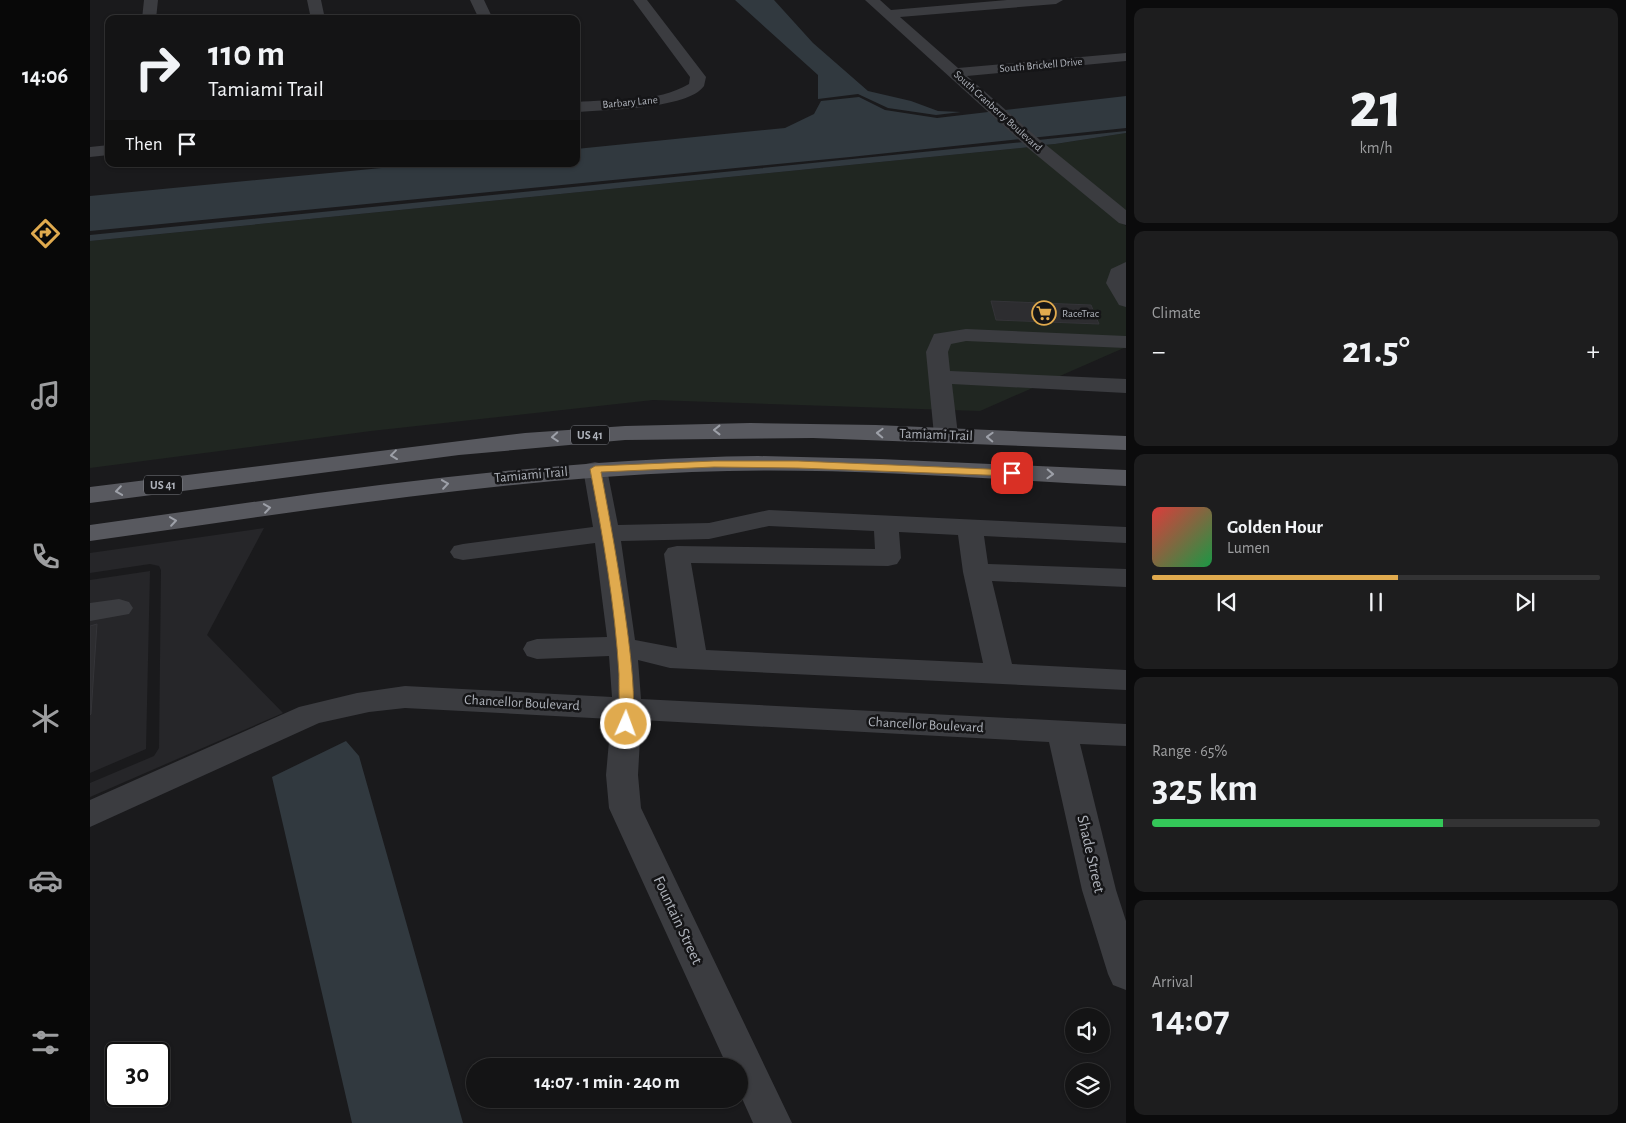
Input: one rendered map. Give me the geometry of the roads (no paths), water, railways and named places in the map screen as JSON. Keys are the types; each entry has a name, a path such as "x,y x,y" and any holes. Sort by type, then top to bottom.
{"main road":[{"name":"Tamiami Trail","path":"90,495 468,446 548,437 634,432 768,430 1126,442"},
{"name":"Tamiami Trail","path":"90,533 480,480 595,469 714,464 798,464 1126,478"}],"street":[{"path":"150,0 150,15"},
{"path":"314,0 317,15"},
{"path":"477,0 484,15"},
{"name":"Barbary Lane","path":"580,107 662,99 682,94 696,86 698,77 640,0"},
{"name":"South Cranberry Boulevard","path":"872,0 1034,144 1126,219"},
{"path":"888,14 1056,0"},
{"name":"South Brickell Drive","path":"955,73 1126,57"},
{"path":"90,152 105,150"},
{"path":"1126,268 1118,273 1116,284 1126,301"},
{"path":"946,435 937,352 942,338 966,335 1126,342"},
{"path":"940,377 1126,386"},
{"name":"Fountain Street","path":"595,469 607,533 622,646 627,709 622,775 625,808 773,1123"},
{"path":"462,552 607,533 709,531 769,518 1126,535"},
{"path":"693,659 677,554 888,558 886,524"},
{"path":"970,528 976,572 1000,674"},
{"path":"976,572 1126,578"},
{"path":"90,612 119,608"},
{"path":"537,649 622,646 670,658 1126,680"},
{"name":"Chancellor Boulevard","path":"90,814 310,715 348,704 378,699 405,697 1126,735"},
{"name":"Shade Street","path":"1062,732 1099,890 1126,974"}],"place":[{"name":"RaceTrac","path":"1044,313"}]}
